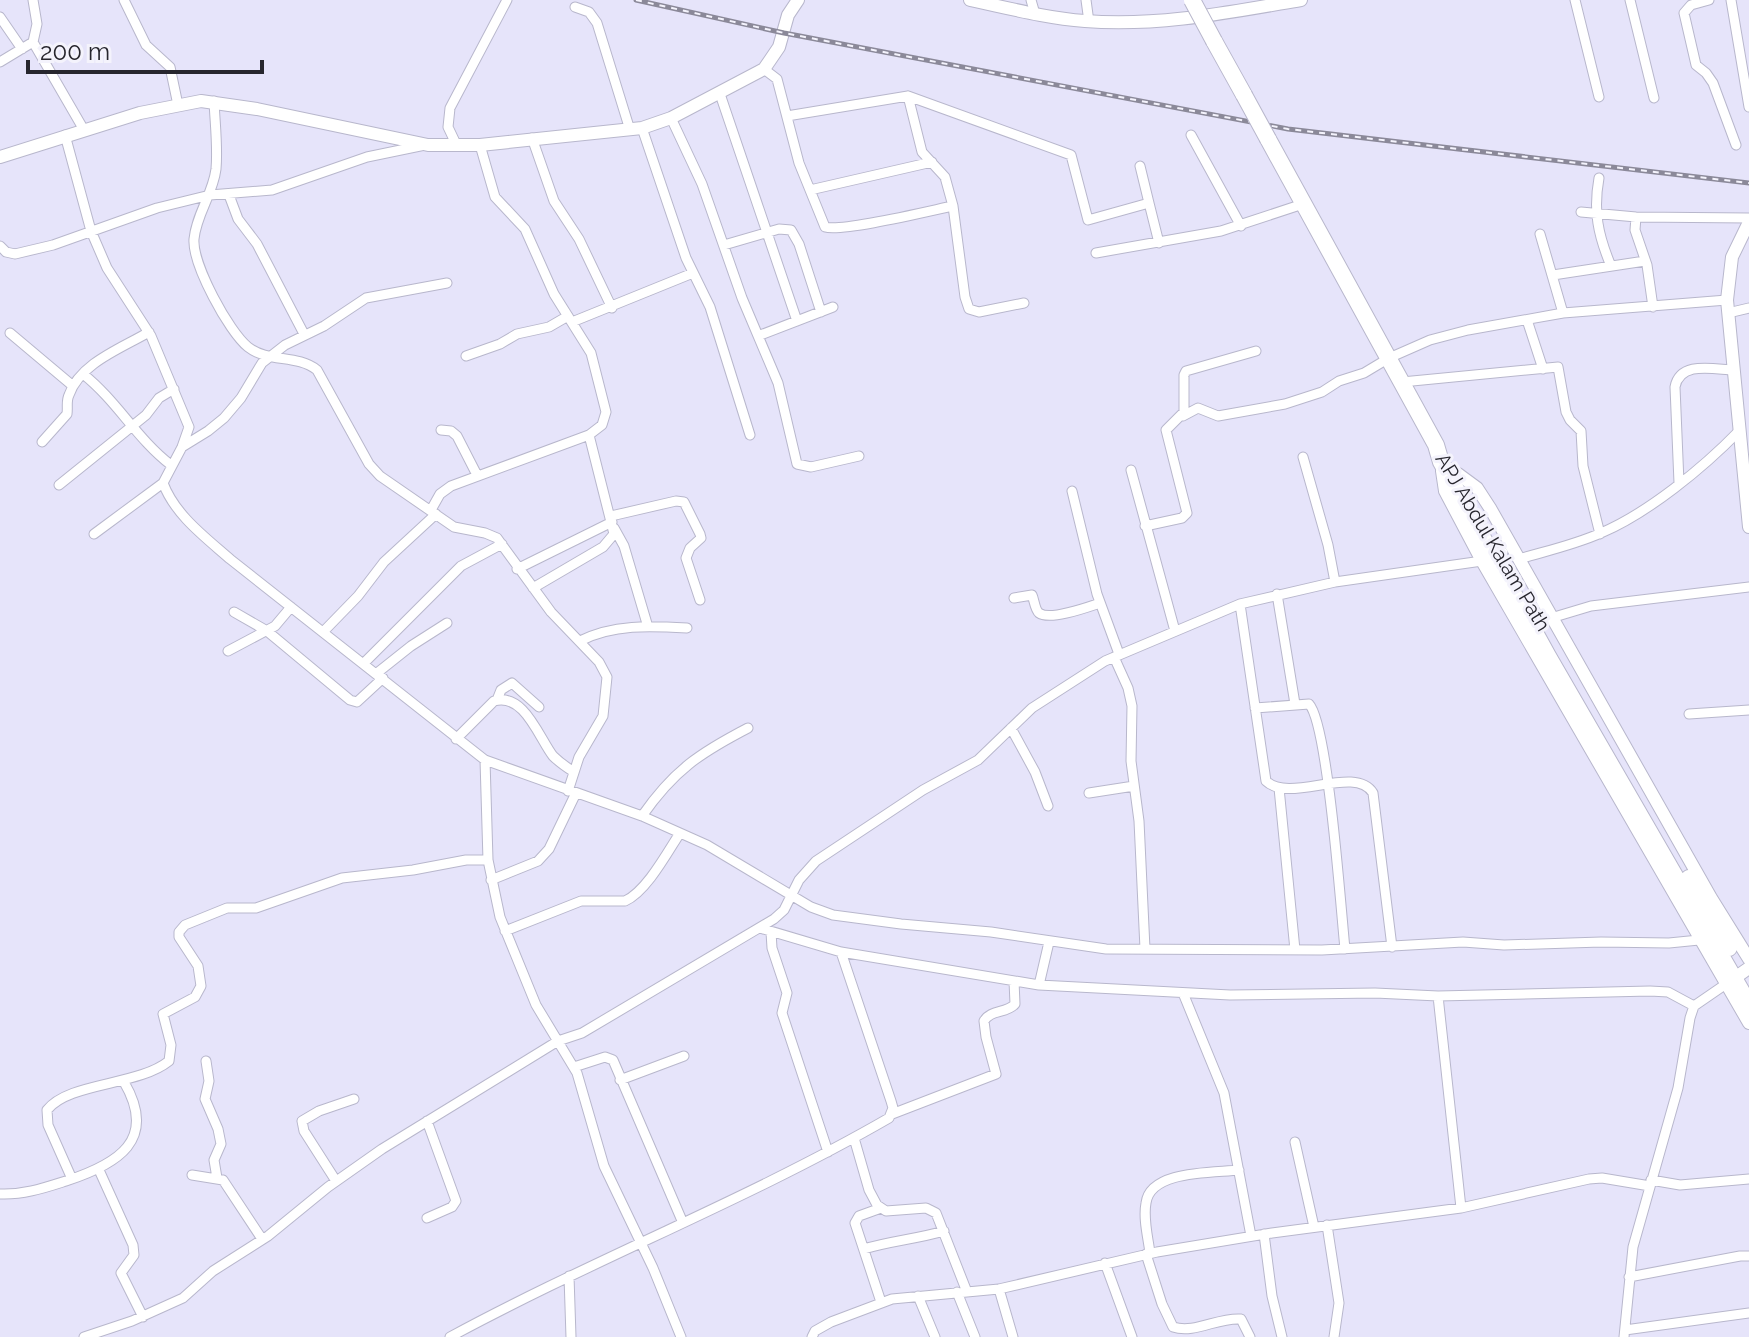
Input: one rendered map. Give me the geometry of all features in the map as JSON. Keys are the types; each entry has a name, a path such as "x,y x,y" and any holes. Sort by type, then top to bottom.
{"highway":[{"path":"1192,0 1436,445"},
{"name":"APJ Abdul Kalam Path","path":"1436,445 1441,462 1499,557"},
{"name":"APJ Abdul Kalam Path","path":"1436,445 1458,474 1516,599 1742,975 1749,1004"}],"street":[{"path":"33,0 37,24 33,42 84,130"},
{"path":"124,0 146,45 170,67 178,105"},
{"path":"457,146 448,127 450,108 507,0"},
{"path":"0,157 65,135 178,105 214,101 428,145 480,145 636,129 671,118 764,69 779,47 788,15 798,0"},
{"path":"970,0 1089,22 1183,18 1301,0"},
{"path":"1031,0 1035,14"},
{"path":"1086,0 1089,22"},
{"path":"1575,0 1599,97"},
{"path":"1630,0 1654,98"},
{"path":"1709,0 1691,5 1684,13 1696,65 1713,83 1736,145"},
{"path":"1731,0 1749,107"},
{"path":"575,7 589,12 597,23 693,273 710,307 750,435"},
{"path":"0,17 22,49"},
{"path":"0,62 33,42"},
{"path":"764,69 777,79 799,163 822,221 829,229 953,206"},
{"path":"720,94 797,321"},
{"path":"787,116 908,96 1071,155 1088,220 1149,203"},
{"path":"908,96 922,152 945,177 953,206 969,309 979,312 1024,303"},
{"path":"214,101 216,164 210,195 194,240 200,270 245,345 269,356 309,364 317,370 369,464 380,476 454,527 492,535 502,544 517,569 599,662 608,683 599,725 574,772 572,792 549,849 538,861 491,880"},
{"path":"671,118 702,184 782,397 797,464 811,467 859,456"},
{"path":"65,135 91,231 107,268 149,332 189,427 163,483 94,534"},
{"path":"1191,135 1241,226"},
{"path":"532,138 554,201 579,239 612,308"},
{"path":"0,246 6,252 15,254 53,245 157,208 210,195 272,190 367,157 428,145"},
{"path":"323,632 358,596 384,562 434,512 445,489 589,435 602,425 606,405 589,348 554,294 525,229 495,197 480,145"},
{"path":"810,190 932,162"},
{"path":"1140,166 1159,243"},
{"path":"1599,178 1595,214 1602,245 1611,266"},
{"path":"229,195 238,219 257,244 304,334"},
{"path":"1096,253 1241,226 1303,204"},
{"path":"1581,212 1749,220 1732,257 1727,306 1739,431 1745,457 1749,527"},
{"path":"1636,217 1635,230 1645,261 1653,307"},
{"path":"724,245 785,228 794,233 821,312"},
{"path":"1540,234 1563,313"},
{"path":"1553,275 1645,261"},
{"path":"466,356 500,344 517,334 612,308 693,273"},
{"path":"182,447 224,418 269,356 304,334 324,326 366,298 447,283"},
{"path":"758,336 833,307"},
{"path":"1145,526 1182,518 1187,513 1166,430 1198,408 1218,416 1285,404 1322,392 1389,358 1444,336 1563,313 1653,307 1749,308"},
{"path":"1527,320 1543,369"},
{"path":"42,442 67,414 67,400 83,374 95,363 149,332"},
{"path":"10,333 73,386"},
{"path":"1183,416 1186,371 1256,351"},
{"path":"1402,382 1558,367 1566,412 1581,431 1583,466 1600,534"},
{"path":"1679,483 1675,387 1678,375 1684,370 1695,369 1733,370"},
{"path":"83,374 107,394 171,465"},
{"path":"59,485 146,415 159,398 174,389"},
{"path":"441,430 451,431 457,436 477,475"},
{"path":"84,1337 143,1317 183,1298 213,1271 262,1239 336,1181 427,1121 558,1041 582,1033 760,928 784,910 799,880 816,861 923,790 978,760 1022,716 1054,692 1116,656 1240,604 1277,594 1499,557 1600,534 1634,515 1679,483 1739,431"},
{"path":"589,435 612,522 624,546 648,627"},
{"path":"1303,457 1335,582"},
{"path":"1131,470 1175,631"},
{"path":"163,483 173,503 192,524 291,607 485,760 642,816 707,845 791,895 833,915 991,932 1106,949 1295,950 1463,942 1504,945 1699,940"},
{"path":"1072,491 1100,603 1131,697 1131,761 1139,821 1145,949"},
{"path":"517,569 612,522 676,501 684,502 701,538 690,548 686,558 700,600"},
{"path":"533,588 603,547 611,538 612,522"},
{"path":"364,663 461,566 502,544"},
{"path":"1499,557 1551,618 1711,898 1742,975 1749,1023"},
{"path":"1551,618 1591,606 1749,587"},
{"path":"1277,594 1295,704"},
{"path":"1014,598 1032,595 1037,610 1045,615 1066,613 1100,603"},
{"path":"1516,599 1699,940 1742,975"},
{"path":"1240,604 1266,781 1279,788 1364,784 1373,793 1392,947"},
{"path":"228,651 267,631 291,607"},
{"path":"234,612 267,631 350,700 357,702 411,646 447,623"},
{"path":"580,641 604,631 648,627 687,628"},
{"path":"456,739 497,700 501,690 512,683 539,707"},
{"path":"497,700 512,703 528,717 552,754 574,772"},
{"path":"1255,708 1309,704 1316,714 1328,784 1345,949"},
{"path":"1689,714 1749,710"},
{"path":"642,816 688,763 748,728"},
{"path":"1011,728 1035,772 1048,806"},
{"path":"485,760 488,860 505,931 536,1005 574,1067 604,1166 641,1242 681,1337"},
{"path":"1089,793 1134,786"},
{"path":"1279,788 1295,950"},
{"path":"505,931 581,901 630,899 680,833"},
{"path":"72,1179 48,1125 47,1110 71,1094 124,1082 169,1061 171,1045 163,1014 195,997 201,986 198,966 179,937 185,925 227,908 256,908 342,878 466,860 488,860"},
{"path":"760,928 841,952 1039,985 1183,993 1438,996 1668,992 1694,1006"},
{"path":"771,932 772,948 787,993 782,1013 828,1152"},
{"path":"1039,985 1049,942"},
{"path":"841,952 891,1101 892,1114"},
{"path":"1742,975 1694,1006 1678,1088 1633,1247 1624,1334 1749,1313"},
{"path":"450,1337 523,1297 828,1152 892,1114 996,1074 984,1021 991,1013 1010,1009 1015,1004 1014,981"},
{"path":"1183,993 1221,1082 1251,1236"},
{"path":"1438,996 1461,1208"},
{"path":"620,1080 684,1056"},
{"path":"574,1067 609,1058 613,1060 683,1223"},
{"path":"206,1061 209,1081 205,1099 221,1139 214,1160 217,1178"},
{"path":"0,1194 30,1192 99,1170 123,1153 137,1128 137,1109 124,1082"},
{"path":"336,1181 304,1131 302,1121 319,1111 354,1099"},
{"path":"427,1121 456,1201 452,1207 427,1218"},
{"path":"854,1138 869,1190 881,1208 886,1211 932,1209 939,1217 975,1337"},
{"path":"1295,1142 1314,1227"},
{"path":"99,1170 131,1236 134,1255 121,1273 143,1317"},
{"path":"1239,1170 1172,1178 1153,1185 1145,1208 1148,1254 1162,1304 1173,1327 1183,1329 1241,1319 1250,1337"},
{"path":"192,1175 217,1178 227,1184 262,1239"},
{"path":"812,1337 815,1331 831,1322 881,1302 999,1289 1148,1254 1264,1234 1461,1208 1589,1179 1680,1185 1749,1179"},
{"path":"881,1208 856,1219 856,1228 881,1302"},
{"path":"1327,1225 1339,1303 1334,1337"},
{"path":"864,1249 944,1231"},
{"path":"1264,1234 1272,1296 1282,1337"},
{"path":"1629,1277 1749,1256"},
{"path":"1105,1263 1132,1337"},
{"path":"569,1276 571,1337"},
{"path":"999,1289 1013,1337"},
{"path":"918,1296 935,1337"}],"railway":[{"path":"636,0 784,33 1288,129 1749,183"}]}
